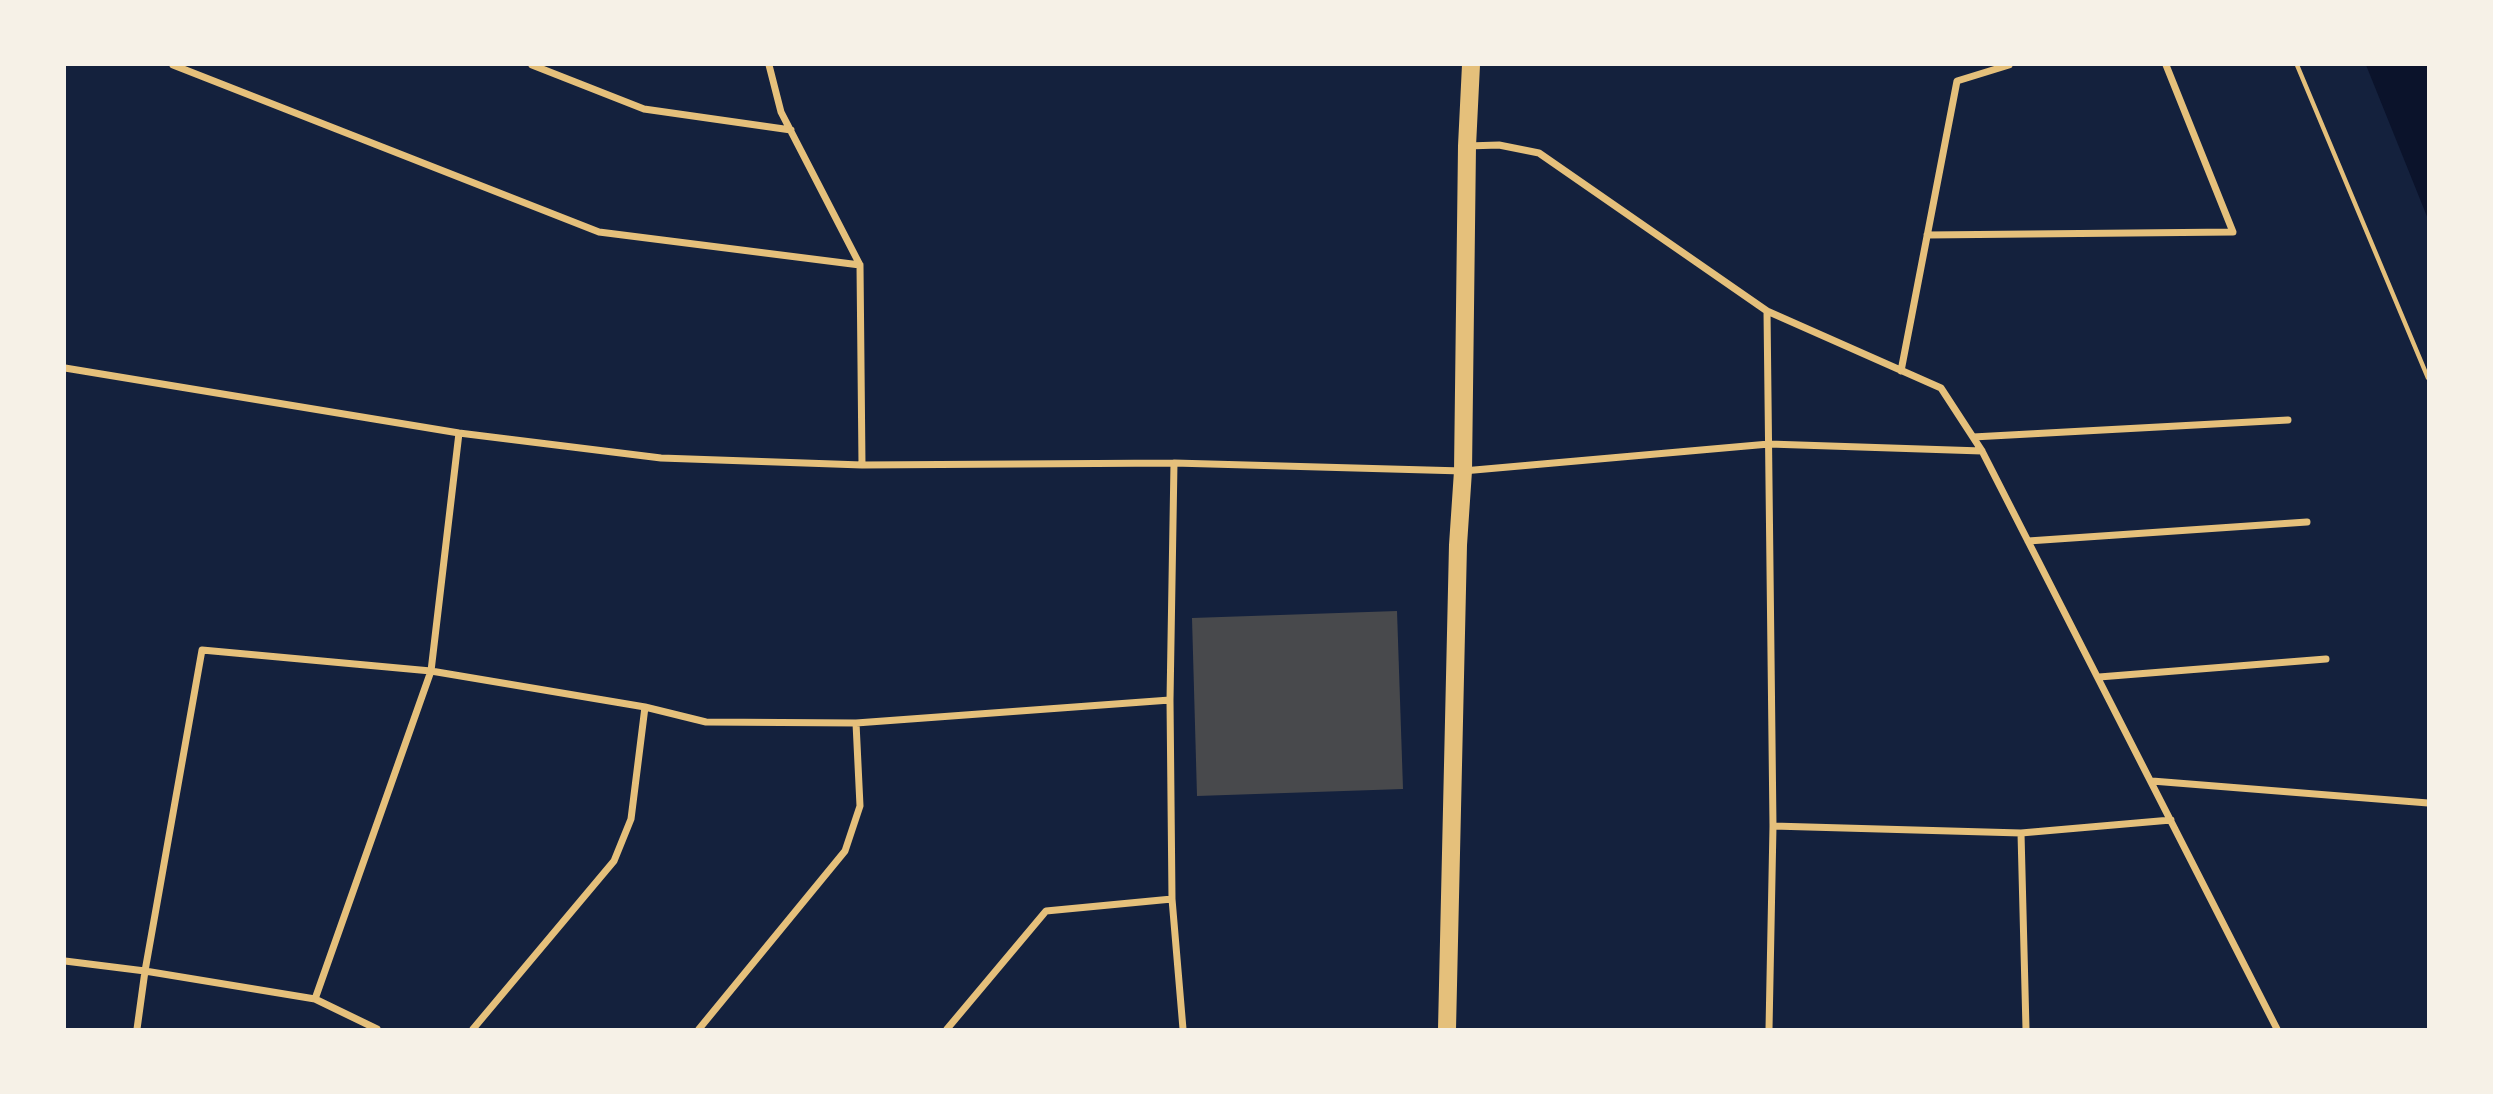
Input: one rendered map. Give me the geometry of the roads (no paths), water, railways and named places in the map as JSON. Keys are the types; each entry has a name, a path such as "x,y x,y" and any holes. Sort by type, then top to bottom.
{"main road":[{"path":"1447,1029 1458,545 1463,471 1467,146 1471,65"}],"street":[{"path":"173,65 599,232 860,265"},
{"path":"533,65 644,109 790,130"},
{"path":"769,65 781,111 860,265 862,465"},
{"path":"1901,371 1957,81 2009,65"},
{"path":"1927,234 2233,232 2166,65"},
{"path":"1467,146 1499,145 1539,153 1767,311 1941,388 1982,451 2277,1029"},
{"path":"1767,311 1773,826 1769,1029"},
{"path":"65,368 458,433 662,457 862,465 1174,463 1463,471 1769,444 1982,451"},
{"path":"1973,437 2288,420"},
{"path":"315,999 431,671 458,433"},
{"path":"1174,463 1170,700 1172,899 1183,1029"},
{"path":"2028,541 2307,522"},
{"path":"137,1029 202,650 431,671 645,707 706,722 856,723 1170,700"},
{"path":"2099,677 2326,659"},
{"path":"473,1029 614,861 631,819 645,707"},
{"path":"699,1029 845,851 860,806 856,723"},
{"path":"2152,781 2428,803"},
{"path":"1773,826 2021,833 2171,820"},
{"path":"2021,833 2026,1029"},
{"path":"947,1029 1046,911 1172,899"},
{"path":"65,961 145,971 315,999 377,1029"}],"water":[{"path":"2366,65 2428,65 2428,219"}]}
